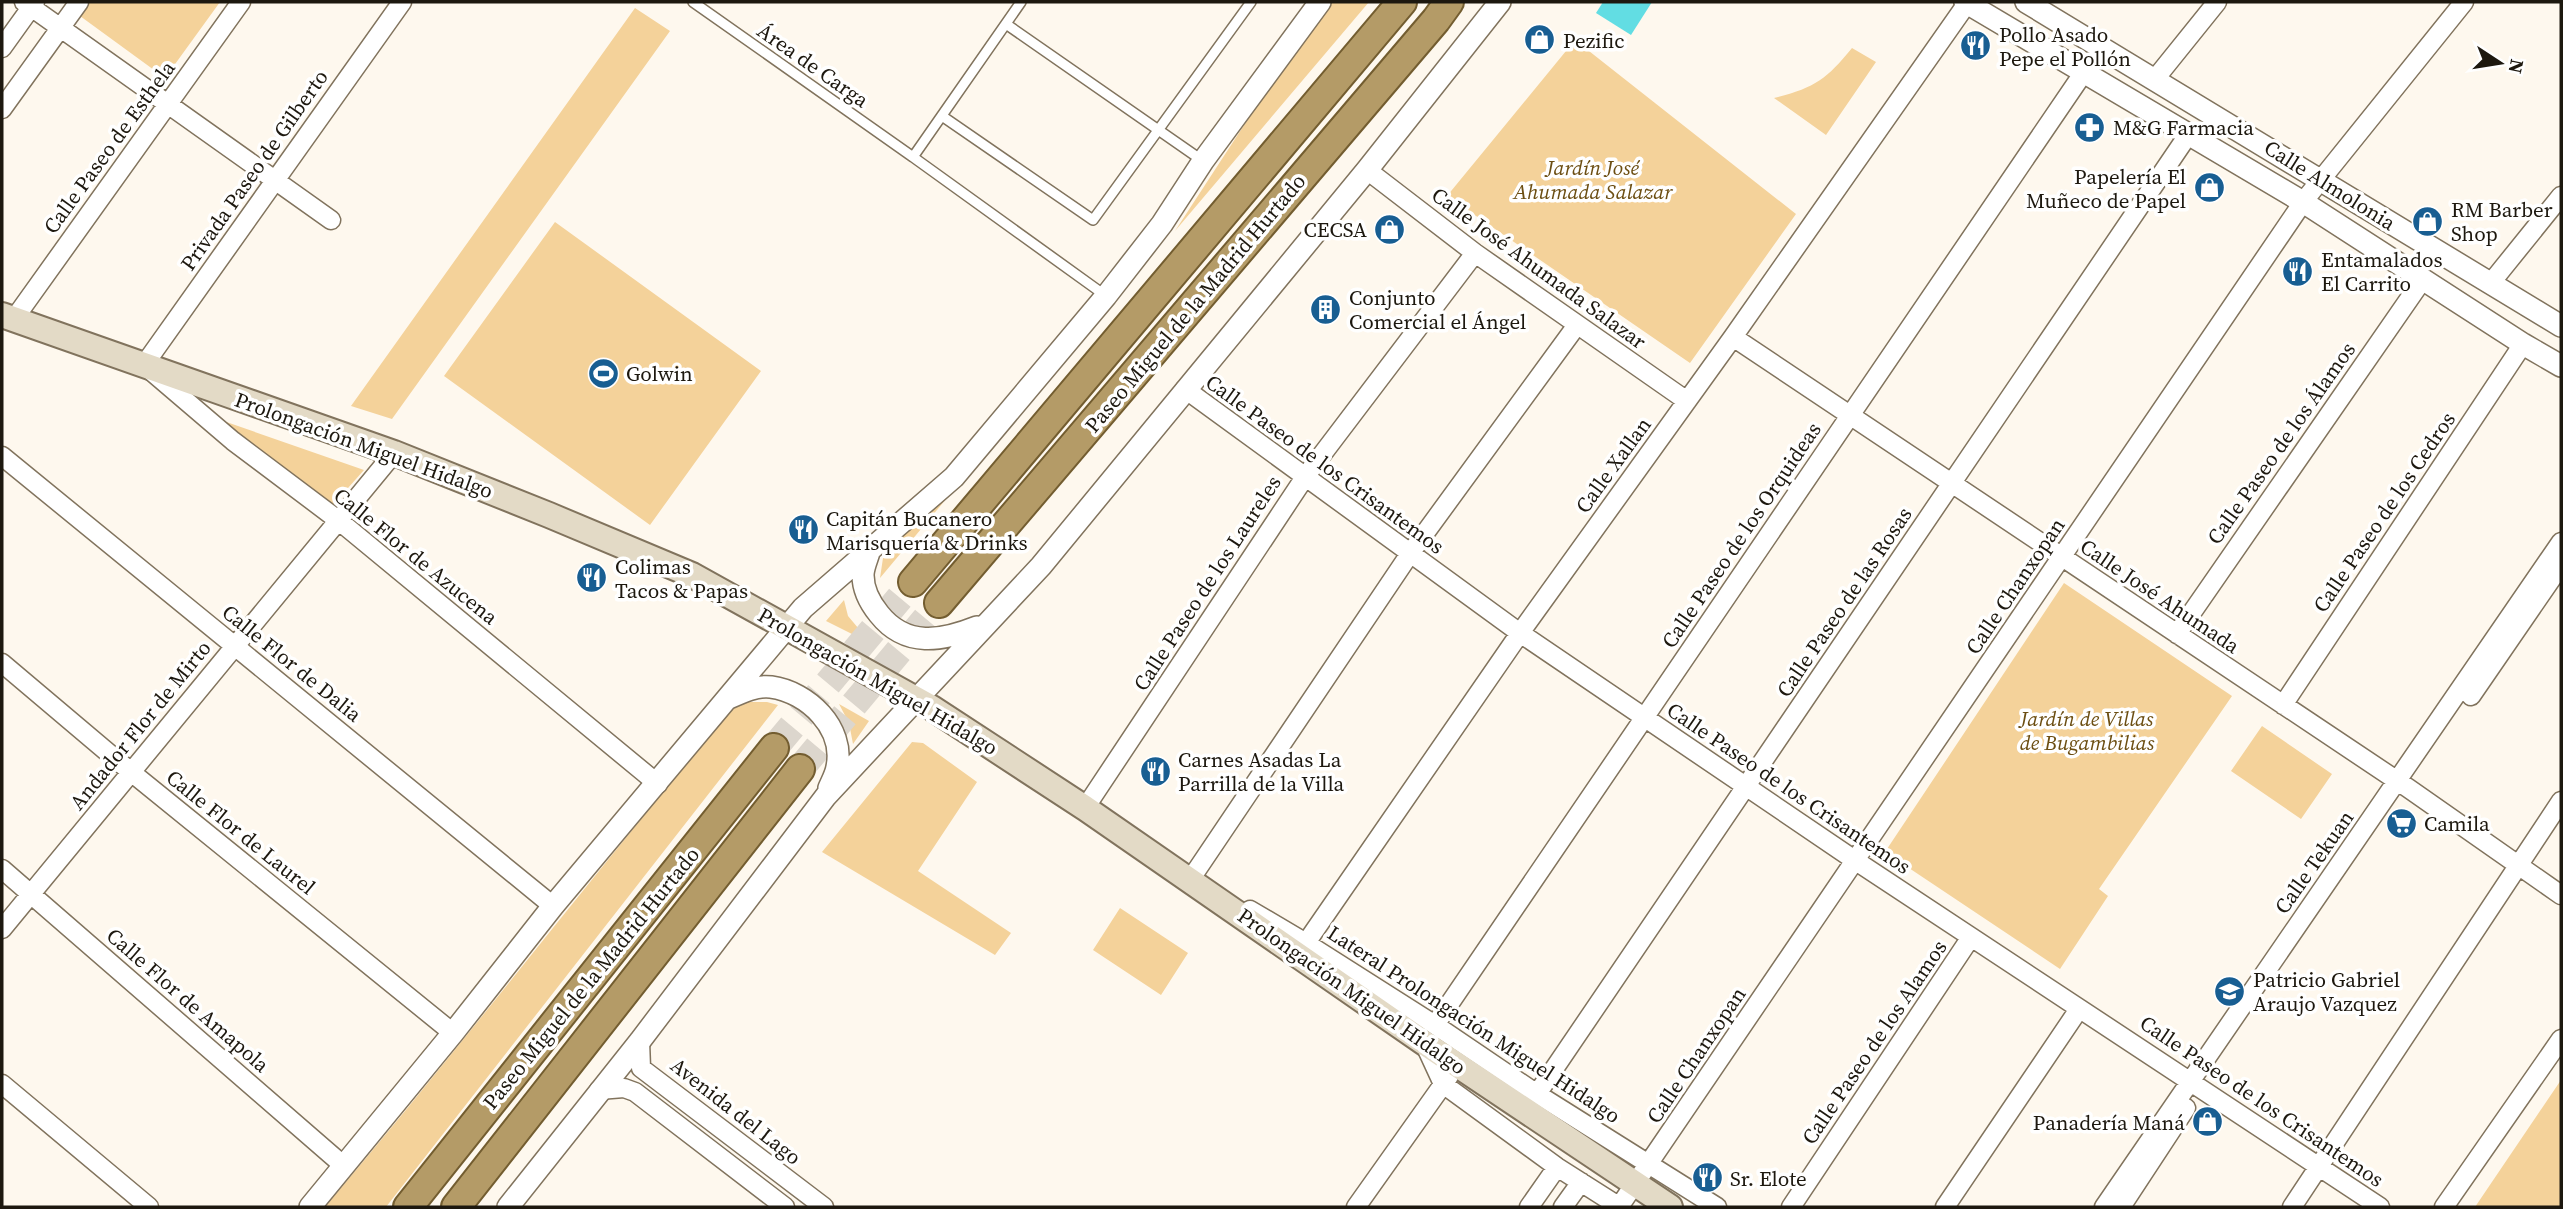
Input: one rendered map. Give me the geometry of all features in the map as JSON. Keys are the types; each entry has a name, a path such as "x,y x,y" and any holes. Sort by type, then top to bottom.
{"highway":[{"name":"Paseo Miguel de la Madrid Hurtado","path":"913,582 1402,2"},
{"name":"Paseo Miguel de la Madrid Hurtado","path":"939,603 1449,2"},
{"name":"Paseo Miguel de la Madrid Hurtado","path":"408,1207 774,748"},
{"name":"Paseo Miguel de la Madrid Hurtado","path":"456,1207 800,769"}],"main road":[{"name":"Prolongación Miguel Hidalgo","path":"8,317 394,453 692,575 916,699 1085,808 1196,884 1302,949 1429,1033 1450,1074 1642,1174 1670,1207"}],"street":[{"path":"2,109 79,2"},
{"name":"Calle Paseo de Esthela","path":"8,317 241,2"},
{"name":"Privada Paseo de Gilberto","path":"145,365 402,2"},
{"path":"310,1207 554,906 803,608 954,477 1106,296 1162,224 1203,161 1320,2"},
{"path":"509,1207 640,1041 826,796 1041,566 1367,170 1500,2"},
{"name":"Calle Almolonia","path":"1967,2 2303,202 2561,366"},
{"name":"Calle Xallan","path":"1302,949 1520,634 1688,401 1967,2"},
{"name":"Calle Almolonia","path":"2026,2 2561,326"},
{"path":"2155,79 2217,2"},
{"name":"Calle Chanxopan","path":"1619,1207 2303,202 2464,2"},
{"path":"2,48 30,3 61,28 331,220"},
{"name":"Calle Paseo de los Orquideas","path":"1429,1033 2084,72"},
{"name":"Calle Paseo de las Rosas","path":"1537,1094 2188,135"},
{"name":"Calle José Ahumada Salazar","path":"1367,170 1475,253 1688,401"},
{"path":"2490,284 2561,196"},
{"name":"Calle Paseo de los Laureles","path":"1085,808 1305,477 1475,253"},
{"name":"Calle Paseo de los Álamos","path":"2177,634 2423,279"},
{"path":"1196,884 1409,555 1577,325"},
{"name":"Calle José Ahumada","path":"1733,337 2403,784 2561,894"},
{"name":"Calle Paseo de los Cedros","path":"2283,705 2523,344"},
{"name":"Calle Flor de Azucena","path":"145,365 233,441 338,520 658,784"},
{"name":"Calle Paseo de los Crisantemos","path":"1185,389 1520,634 1856,861 2380,1207"},
{"name":"Andador Flor de Mirto","path":"2,929 394,453"},
{"name":"Calle Flor de Dalia","path":"2,456 554,906"},
{"name":"Calle Tekuan","path":"2403,784 2561,542"},
{"path":"870,549 863,574 869,602 888,626 915,639 952,637 985,624"},
{"name":"Calle Tekuan","path":"2104,1207 2195,1084 2403,784 2561,565"},
{"name":"Calle Flor de Laurel","path":"2,663 131,772 453,1033"},
{"path":"725,700 748,690 770,687 801,696 823,715 836,741 838,766 826,796"},
{"path":"2292,1207 2561,801"},
{"name":"Calle Flor de Amapola","path":"2,869 344,1166"},
{"name":"Calle Paseo de los Alamos","path":"1791,1207 1971,937"},
{"path":"1945,1207 2079,1009"},
{"name":"Lateral Prolongación Miguel Hidalgo","path":"1429,1033 1537,1094 1642,1174 1717,1207"},
{"path":"2444,1207 2561,1039"},
{"name":"Avenida del Lago","path":"640,1041 641,1068 824,1207"},
{"path":"1356,1207 1450,1074 1557,1167 1619,1207"},
{"path":"2,1084 149,1207"},
{"name":"Calle Tekuan","path":"2121,1207 2195,1084"},
{"path":"599,1090 624,1088 635,1092 785,1207"},
{"path":"1529,1207 1557,1167"},
{"path":"761,1189 774,1170"},
{"path":"1563,1207 1581,1182"}],"lane":[{"name":"Área de Carga","path":"693,2 1106,296"},
{"path":"913,157 1021,2"},
{"path":"942,116 1093,220 1251,2"},
{"path":"1006,24 1203,161"}],"green space":[{"path":"90,2 220,2 165,78 80,16"},
{"path":"1332,2 1369,2 1175,231 1293,50"},
{"path":"635,8 670,31 392,419 351,406"},
{"name":"Jardín José Ahumada Salazar","path":"1575,40 1796,214 1690,363 1447,196"},
{"path":"1852,48 1876,62 1826,135 1774,98 1818,81"},
{"name":"Golwin","path":"555,222 761,371 650,525 444,376"},
{"path":"212,417 364,470 332,506"},
{"path":"947,498 880,578 887,550"},
{"name":"Jardín de Villas de Bugambilias","path":"2064,583 2232,696 2099,889 2108,896 2060,969 1885,852"},
{"path":"844,600 848,616 864,635 862,639 826,621"},
{"path":"748,702 778,705 386,1207 325,1207 732,709"},
{"path":"839,704 869,721 853,744 849,723"},
{"path":"2262,726 2332,774 2301,819 2231,771"},
{"path":"912,742 923,743 977,782 918,871 1011,933 995,955 822,852"},
{"path":"1120,908 1188,953 1161,995 1093,950"},
{"path":"2561,1080 2561,1207 2475,1207"}],"water":[{"path":"1603,2 1652,2 1631,35 1596,13"}],"tunnel":[{"path":"774,748 913,582"},
{"path":"800,769 939,603"}],"place":[{"name":"Pezific","path":"1540,40"},
{"name":"Pollo Asado Pepe el Pollón","path":"1976,46"},
{"name":"M&G Farmacia","path":"2090,127"},
{"name":"Papelería El Muñeco de Papel","path":"2209,188"},
{"name":"RM Barber Shop","path":"2428,221"},
{"name":"CECSA","path":"1390,229"},
{"name":"Entamalados El Carrito","path":"2298,271"},
{"name":"Conjunto Comercial el Ángel","path":"1326,309"},
{"name":"Golwin","path":"603,373"},
{"name":"Capitán Bucanero Marisquería & Drinks","path":"803,530"},
{"name":"Colimas Tacos & Papas","path":"592,578"},
{"name":"Carnes Asadas La Parrilla de la Villa","path":"1155,771"},
{"name":"Camila","path":"2401,823"},
{"name":"Patricio Gabriel Araujo Vazquez","path":"2230,991"},
{"name":"Panadería Maná","path":"2208,1122"},
{"name":"Sr. Elote","path":"1707,1178"}]}
